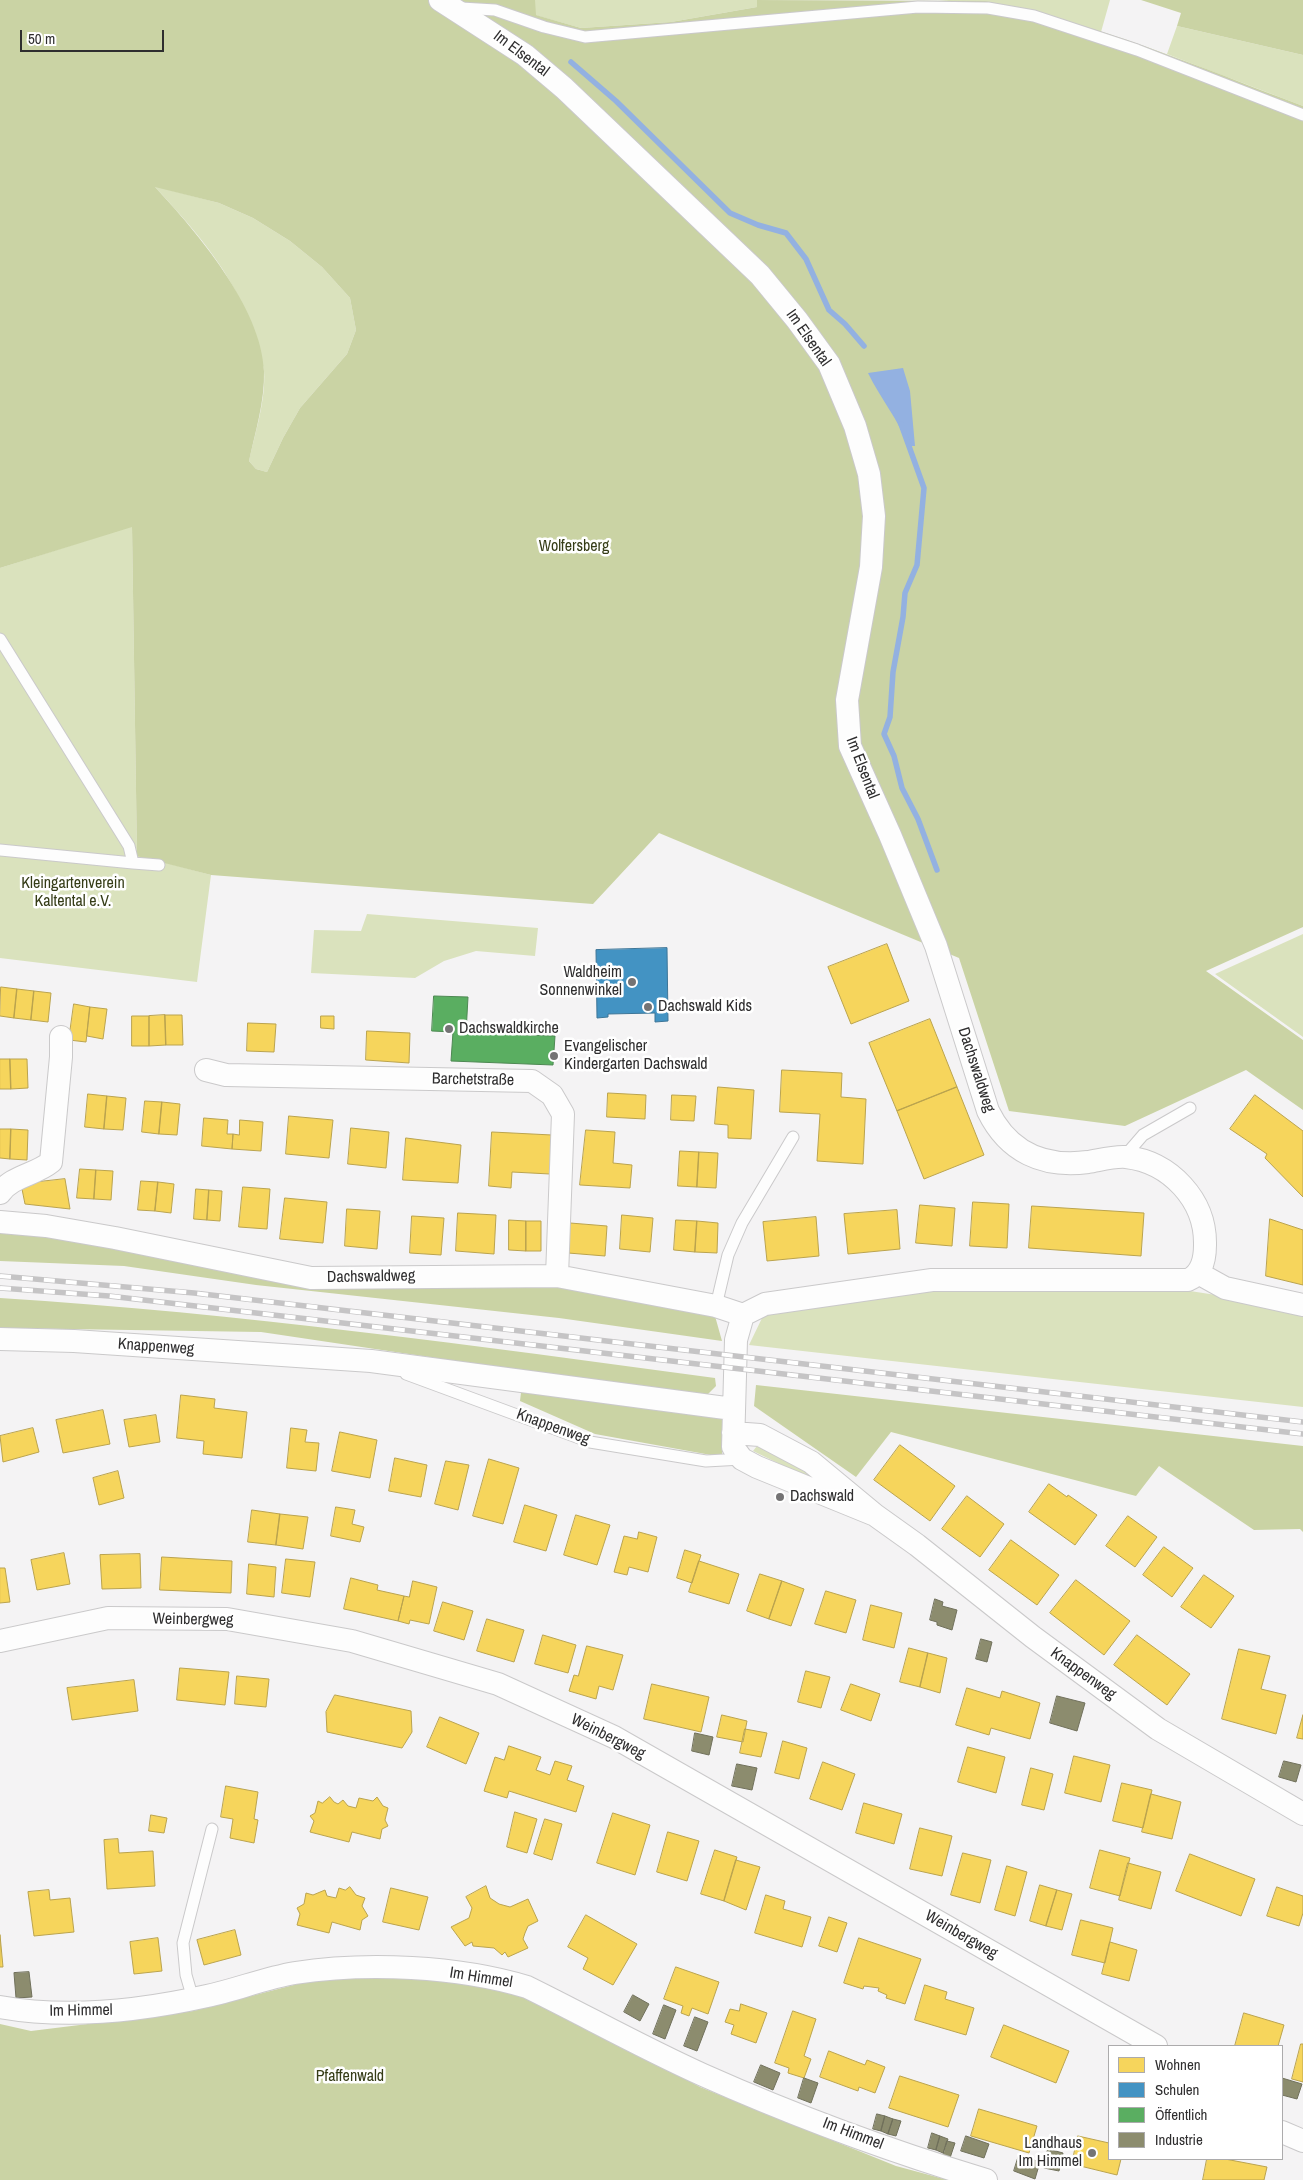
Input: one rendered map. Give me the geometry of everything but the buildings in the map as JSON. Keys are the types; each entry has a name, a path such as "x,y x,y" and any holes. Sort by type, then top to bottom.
{"street":[{"name":"Im Elsental","path":"447,4 525,55 564,88 760,274 797,320 828,364 855,426 869,474 874,516 871,567 847,700 847,726 850,746 905,872"},
{"name":"Dachswaldweg","path":"905,872 936,946 988,1110 995,1126 1018,1149 1032,1157 1047,1160 1086,1162 1124,1157 1156,1165 1176,1178 1194,1201 1203,1225 1205,1246 1203,1263 1198,1273"},
{"path":"0,1193 5,1185 23,1176 40,1171 51,1162 61,1057 61,1037"},
{"name":"Barchetstraße","path":"206,1070 226,1075 532,1081 552,1095 563,1114 557,1276"},
{"name":"Dachswaldweg","path":"0,1222 46,1226 105,1236 311,1278 557,1276 716,1306 743,1316"},
{"path":"742,1459 733,1447 736,1340 743,1316 765,1304 932,1280 1188,1280 1198,1273 1225,1288 1303,1304"},
{"name":"Knappenweg","path":"0,1339 74,1341 371,1361 733,1409"},
{"name":"Knappenweg","path":"733,1433 760,1435 811,1462 875,1515 917,1545 1033,1637 1158,1729 1303,1814"},
{"name":"Knappenweg","path":"742,1459 875,1515"},
{"name":"Weinbergweg","path":"0,1641 108,1618 228,1619 352,1641 498,1684 614,1737 1154,2045"},
{"name":"Im Himmel","path":"0,2007 23,2011 116,2011 193,1999 293,1973 358,1966 431,1971 501,1979 527,1987 702,2074 743,2091 929,2163 986,2180"},
{"path":"1283,2132 1303,2142"}],"lane":[{"path":"447,4 495,10 544,27 585,37 918,7 988,8 1034,16 1137,50 1303,115"},
{"path":"0,639 129,846 132,862"},
{"path":"0,850 160,866"},
{"path":"1124,1157 1143,1134 1190,1108"},
{"path":"716,1306 728,1255 742,1223 792,1137"},
{"name":"Knappenweg","path":"371,1361 590,1442 706,1461 742,1459"},
{"path":"193,1999 186,1975 183,1943 212,1828"}],"green space":[{"name":"Wolfersberg","path":"0,0 535,0 536,15 581,28 671,22 757,7 757,0 985,1 1026,10 1107,33 1303,106 1303,927 1206,971 1303,1040 1303,1110 1246,1070 1125,1126 1009,1111 959,958 659,833 593,904 211,875 137,856 132,527 0,568","holes":["155,187 219,203 253,218 290,241 322,267 350,298 356,330 347,354 300,408 267,472 256,469 249,461 259,417 264,382 260,347 252,322 224,272 207,248"]},
{"path":"535,0 757,0 757,7 671,22 581,28 535,15"},
{"path":"938,0 1110,0 1101,32 1021,8"},
{"path":"1141,0 1303,0 1303,55 1177,26 1181,13"},
{"path":"1177,26 1303,55 1303,106 1167,54"},
{"path":"154,186 219,203 253,218 290,241 322,267 350,298 356,330 347,354 300,408 267,472 256,469 249,461 260,416 264,382 263,364 250,322 229,279 202,240"},
{"name":"Kleingartenverein Kaltental e.V.","path":"132,526 137,855 211,875 197,982 0,958 0,568"},
{"path":"367,914 538,928 535,956 476,951 444,961 415,978 311,973 314,930 361,931"},
{"path":"1303,934 1303,1037 1215,974"},
{"path":"0,1228 311,1279 554,1282 715,1316 722,1341 559,1318 256,1285 124,1266 0,1261"},
{"path":"1177,1289 1216,1295 1303,1315 1303,1407 749,1345 763,1316 781,1310 941,1290"},
{"path":"0,1298 90,1304 269,1321 715,1378 716,1386 704,1398 261,1332 0,1328"},
{"path":"522,1384 723,1417 722,1457 595,1434 520,1401"},
{"path":"756,1385 1303,1446 1303,1532 1300,1529 1254,1530 1159,1466 1136,1496 891,1432 856,1477 754,1406"},
{"path":"761,1441 824,1480 821,1484 753,1451"},
{"name":"Pfaffenwald","path":"340,1973 514,1987 700,2087 896,2166 948,2180 0,2180 0,2024 31,2031 193,2011"}],"water":[{"path":"903,368 910,391 915,446 908,446 900,427 868,373"}],"waterway":[{"path":"571,62 616,101 730,213 758,225 786,233 806,259 829,310 845,324 864,346"},
{"path":"901,424 924,488 917,565 905,593 903,617 893,672 890,717 884,734 894,756 902,788 918,819 937,870"}],"railway":[{"path":"0,1276 194,1293 1303,1422"},
{"path":"0,1288 109,1296 1303,1434"}],"place":[{"name":"Waldheim Sonnenwinkel","path":"632,982"},
{"name":"Dachswald Kids","path":"648,1007"},
{"name":"Dachswaldkirche","path":"449,1029"},
{"name":"Evangelischer Kindergarten Dachswald","path":"554,1056"},
{"name":"Dachswald","path":"780,1497"},
{"name":"Landhaus Im Himmel","path":"1092,2153"}]}
